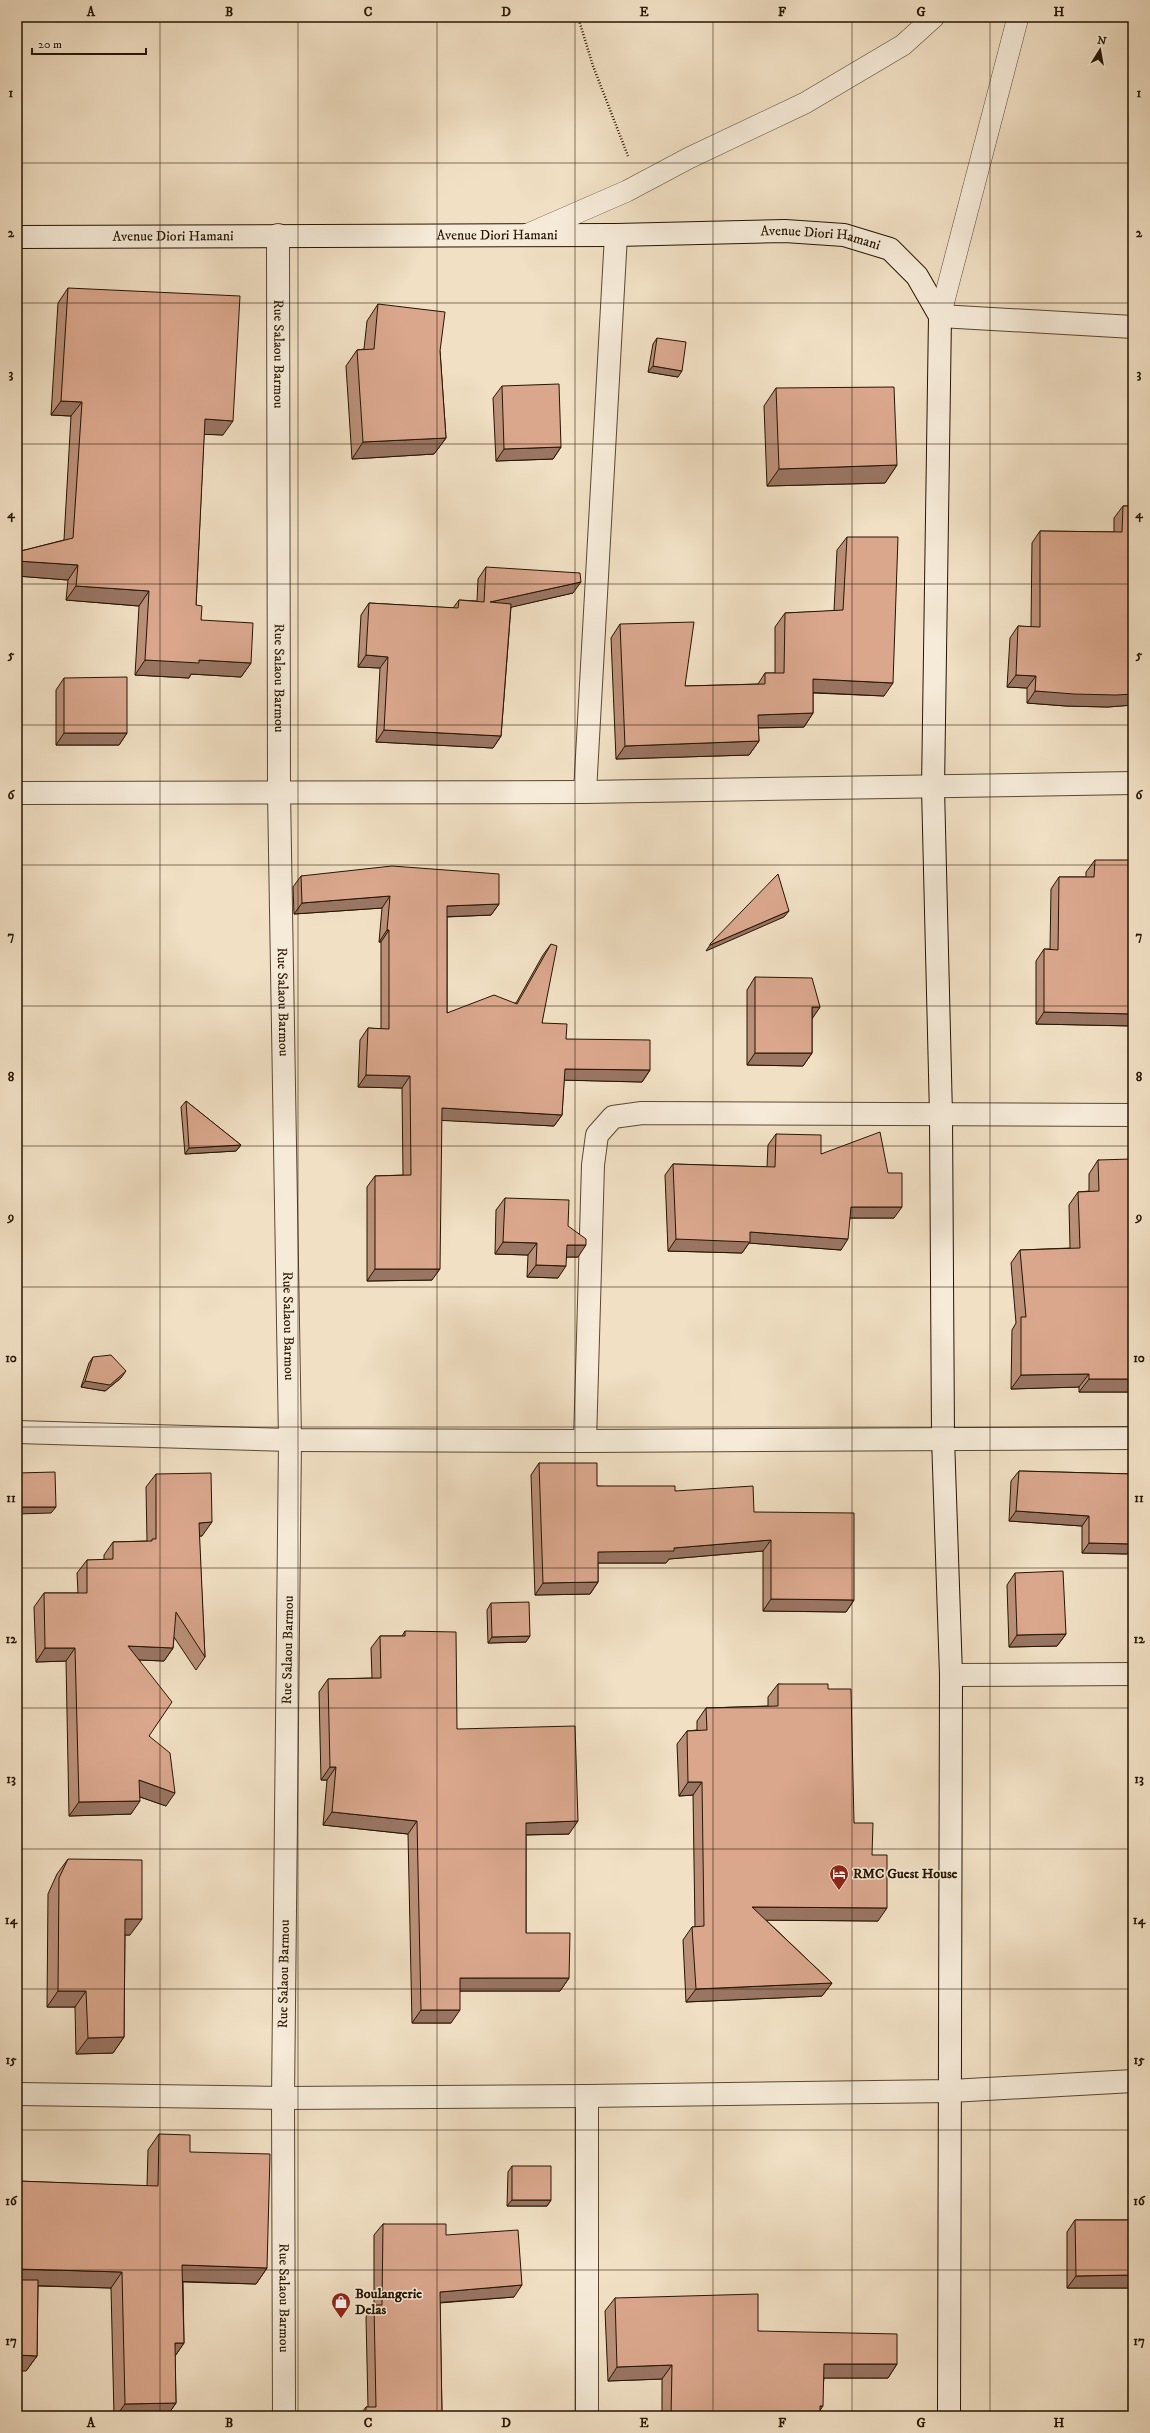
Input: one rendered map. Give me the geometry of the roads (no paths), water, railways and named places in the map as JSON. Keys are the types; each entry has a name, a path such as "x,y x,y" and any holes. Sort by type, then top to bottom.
{"street":[{"name":"Avenue Diori Hamani","path":"17,237 278,235 616,236 786,231 844,235 890,249 917,276 940,316"},
{"name":"Rue Salaou Barmou","path":"278,235 279,792 290,1440 283,2098 284,2416"},
{"path":"585,792 616,236"},
{"path":"949,2416 951,1675 943,1438 941,1116 933,788 940,316 1133,328"},
{"path":"17,793 585,792 933,788 1133,783"},
{"path":"585,1441 593,1165 597,1135 613,1117 642,1113 941,1116 1133,1114"},
{"path":"17,1432 290,1440 585,1441 1133,1438"},
{"path":"951,1675 1133,1674"},
{"path":"17,2094 283,2098 587,2096 951,2091 1133,2081"},
{"path":"587,2096 588,2416"}],"lane":[{"path":"526,235 627,191 689,158 805,103 903,45 934,17"},
{"path":"940,316 1018,17"}],"place":[{"name":"RMC Guest House","path":"839,1891"},
{"name":"Boulangerie Delas","path":"341,2319"}]}
